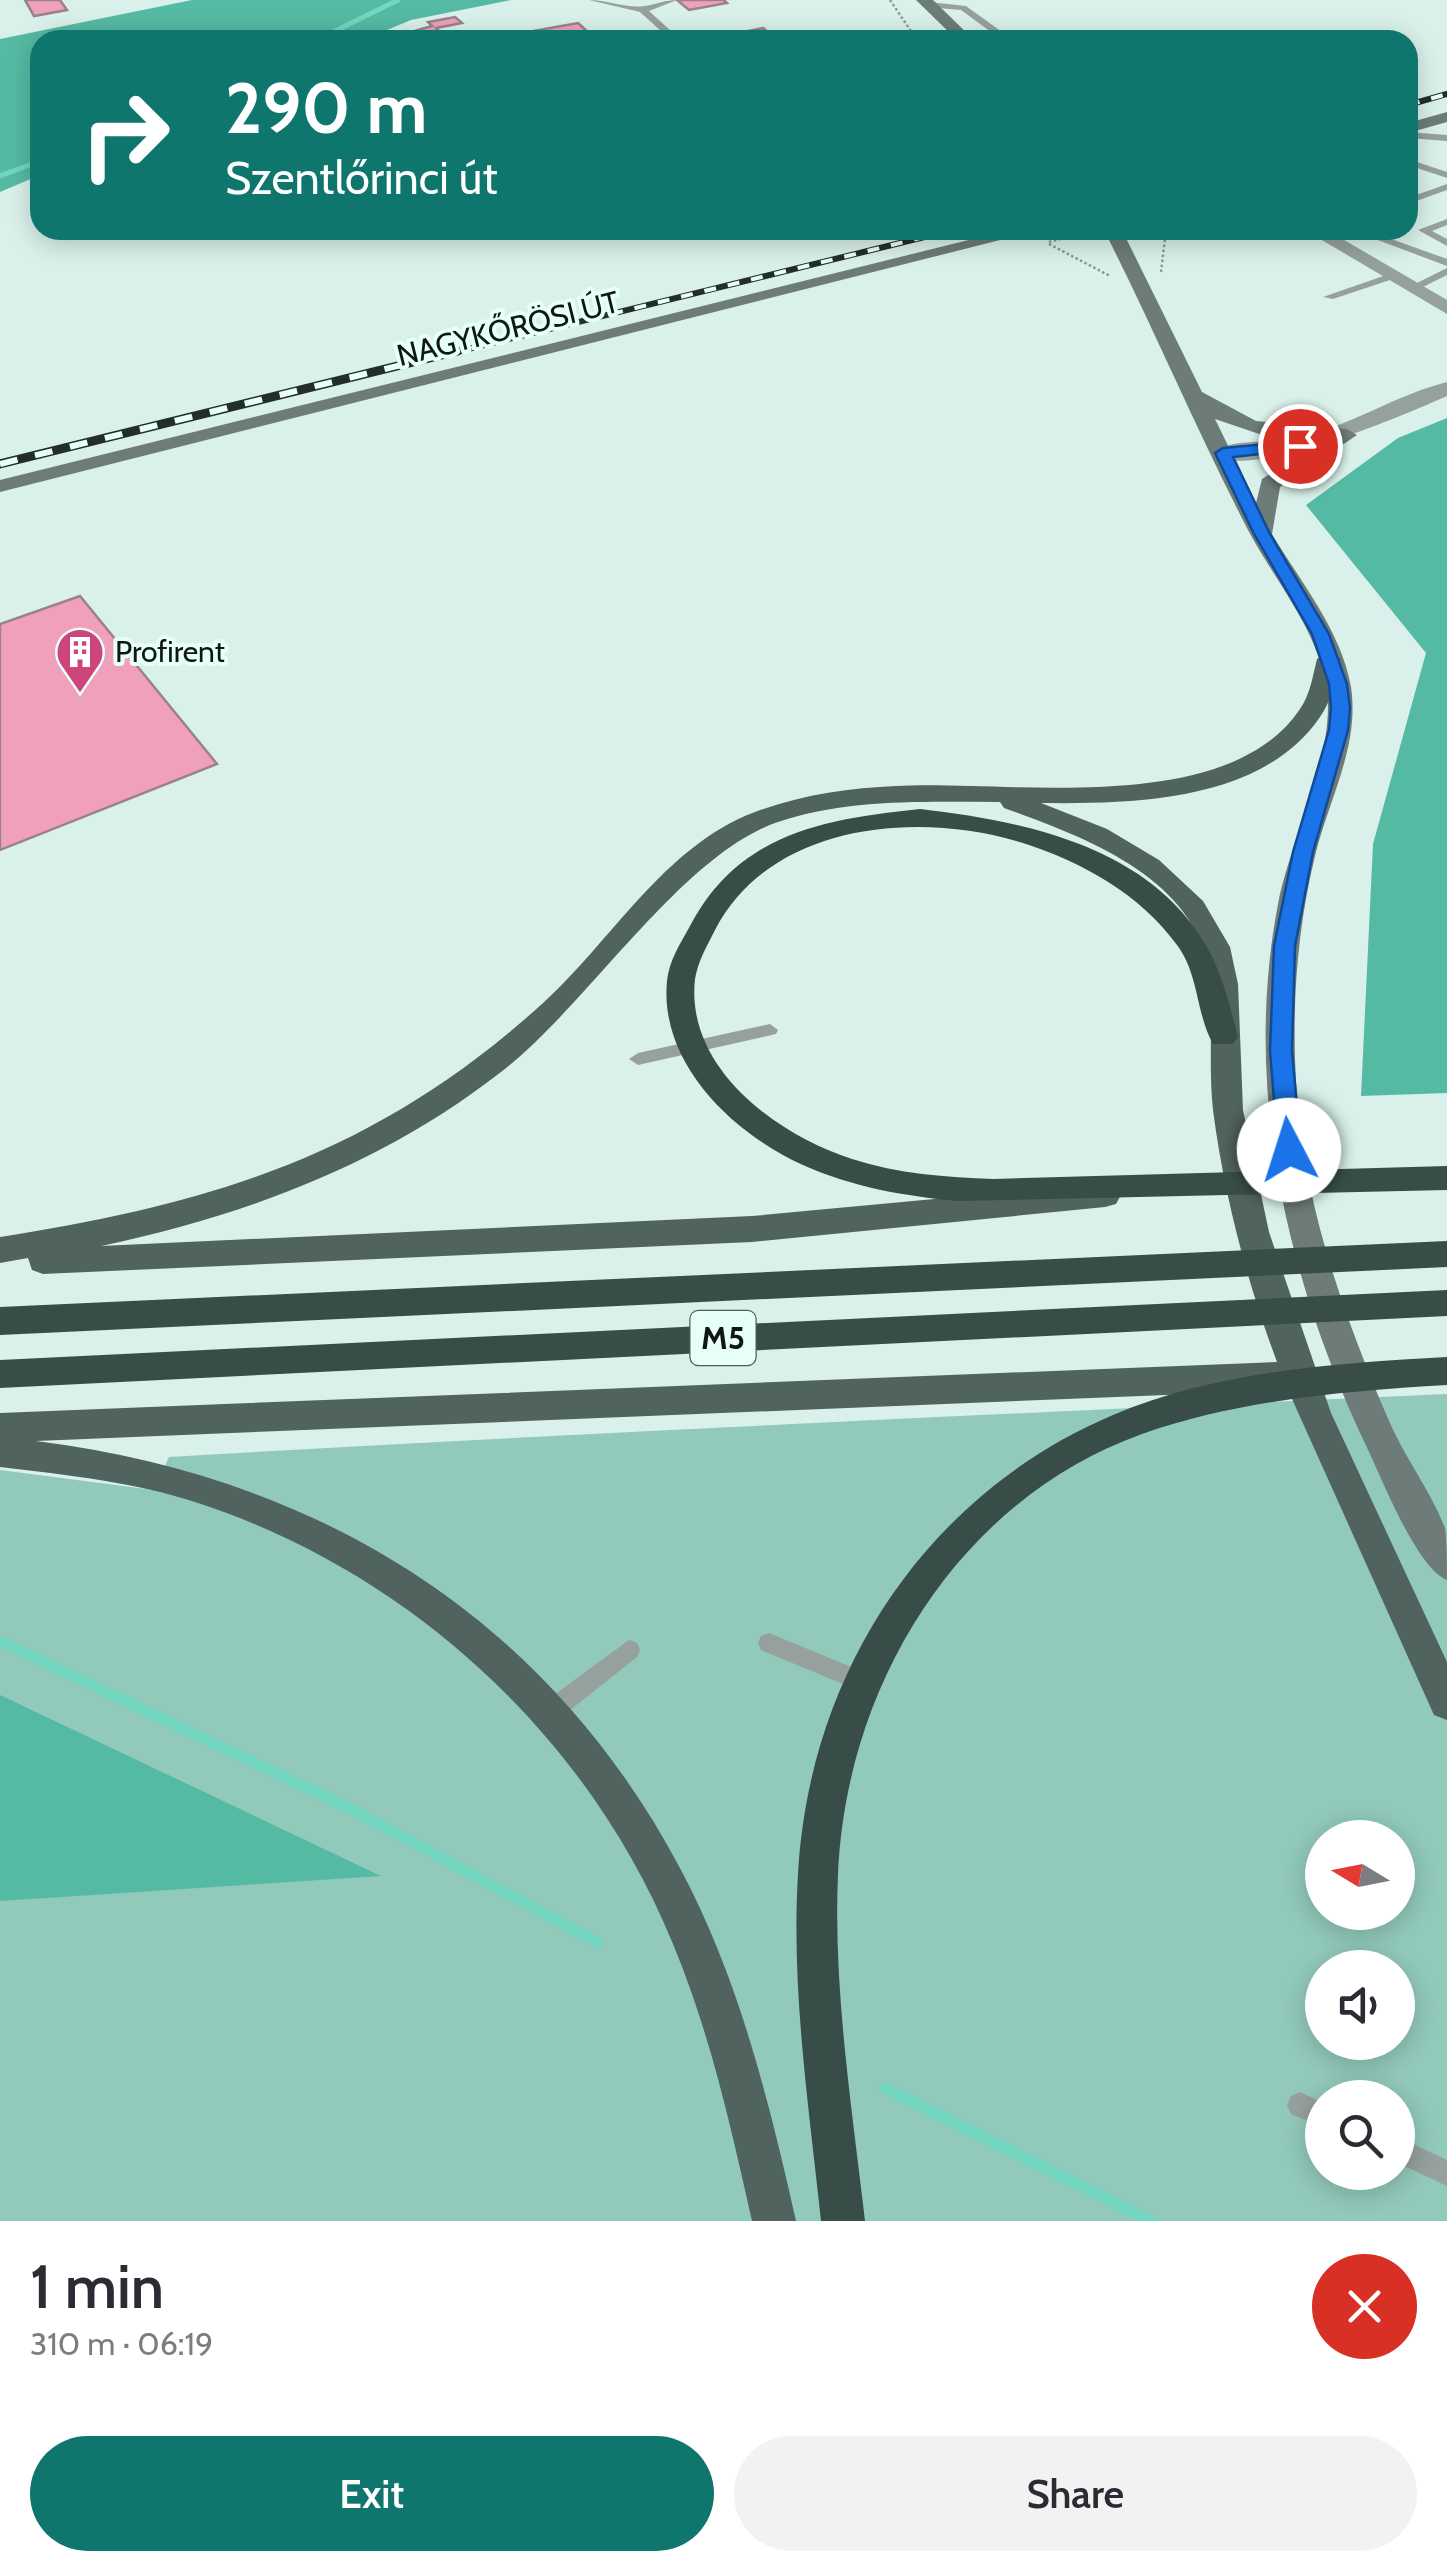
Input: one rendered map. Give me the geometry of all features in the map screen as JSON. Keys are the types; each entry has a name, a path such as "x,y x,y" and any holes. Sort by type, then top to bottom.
{"highway":[{"path":"1223,1038 1206,978 1188,940 1124,876 1078,850 1026,830 936,818 872,822 811,837 758,864 736,880 702,921 683,968 681,1008 692,1046 714,1082 758,1125 803,1152 860,1174 958,1190 1182,1188 1447,1178"},
{"name":"M5","path":"0,1321 1447,1254"},
{"name":"M5","path":"0,1374 1447,1303"},
{"name":"M5","path":"1382,1374 1447,1371"},
{"path":"844,2221 819,1959 818,1871 838,1742 860,1681 895,1613 942,1552 1000,1498 1062,1456 1166,1412 1382,1374"}],"main road":[{"path":"926,2 955,30"},
{"name":"NAGYKŐRÖSI ÚT","path":"0,486 1021,240"},
{"path":"1117,240 1262,534 1320,634 1338,684 1339,730 1303,852 1284,946 1281,1051 1289,1150 1309,1247 1343,1352 1424,1526 1447,1564"},
{"path":"1191,391 1211,410 1258,430 1348,435"},
{"path":"1262,534 1270,484 1348,435"},
{"path":"0,1250 93,1237 222,1205 378,1143 495,1062 556,1009 693,865 726,838 765,817 862,795 1164,790 1214,781 1268,754 1308,718 1330,659"},
{"path":"983,791 1108,839 1174,886 1204,924 1221,959 1228,996 1223,1038 1235,1152 1253,1232 1292,1362 1369,1541 1447,1702"},
{"path":"0,1264 752,1228 1182,1188"},
{"name":"M5","path":"0,1428 1382,1374"},
{"path":"0,1452 130,1468 253,1503 309,1527 428,1598 478,1641 548,1714 644,1843 672,1898 730,2050 774,2221"}],"street":[{"path":"1331,240 1440,304 1447,320"},
{"path":"1223,453 1278,450 1348,435 1441,392 1447,378"}],"lane":[{"path":"593,0 643,10 672,0"},
{"path":"926,2 963,8 994,30"},
{"path":"643,10 665,30"},
{"path":"1418,134 1447,138"},
{"path":"1418,165 1447,175"},
{"path":"1418,197 1447,187"},
{"path":"1447,222 1423,230 1447,243"},
{"path":"1384,240 1447,263"},
{"path":"1413,288 1447,271"},
{"path":"1330,297 1392,276"},
{"path":"638,1060 770,1030"},
{"path":"768,1643 860,1681"},
{"path":"548,1714 629,1650"},
{"path":"1415,2158 1447,2172"}],"path":[{"path":"890,0 910,30"},
{"path":"1045,240 1111,277"},
{"path":"1160,276 1165,240"}],"green space":[{"path":"192,0 511,0 411,20 387,30 44,30"},
{"path":"30,33 30,179 0,192 0,39"},
{"path":"1447,418 1447,1093 1361,1096 1373,844 1426,653 1306,505 1398,438"},
{"path":"1447,1394 1447,2221 0,2221 0,1470 154,1490 169,1457"},
{"path":"0,1695 381,1876 0,1901"}],"building":[{"path":"25,0 60,0 67,10 34,16"},
{"path":"677,0 724,0 727,3 689,10"},
{"path":"455,17 462,23 438,30 418,30 432,26 428,22"},
{"path":"578,23 586,30 539,30"},
{"name":"Profirent","path":"80,596 217,764 0,850 0,624"}],"waterway":[{"path":"337,30 398,0"},
{"path":"0,176 30,165"},
{"path":"0,1641 351,1809 597,1942"},
{"path":"885,2088 1151,2221"}],"railway":[{"path":"1418,102 1447,94"},
{"path":"448,354 912,240"},
{"path":"0,464 458,351"}],"place":[{"name":"Profirent","path":"80,694"}],"route":[{"path":"1289,1150 1281,1051 1284,946 1303,852 1339,730 1338,684 1320,634 1262,534 1223,453 1300,446"}]}
